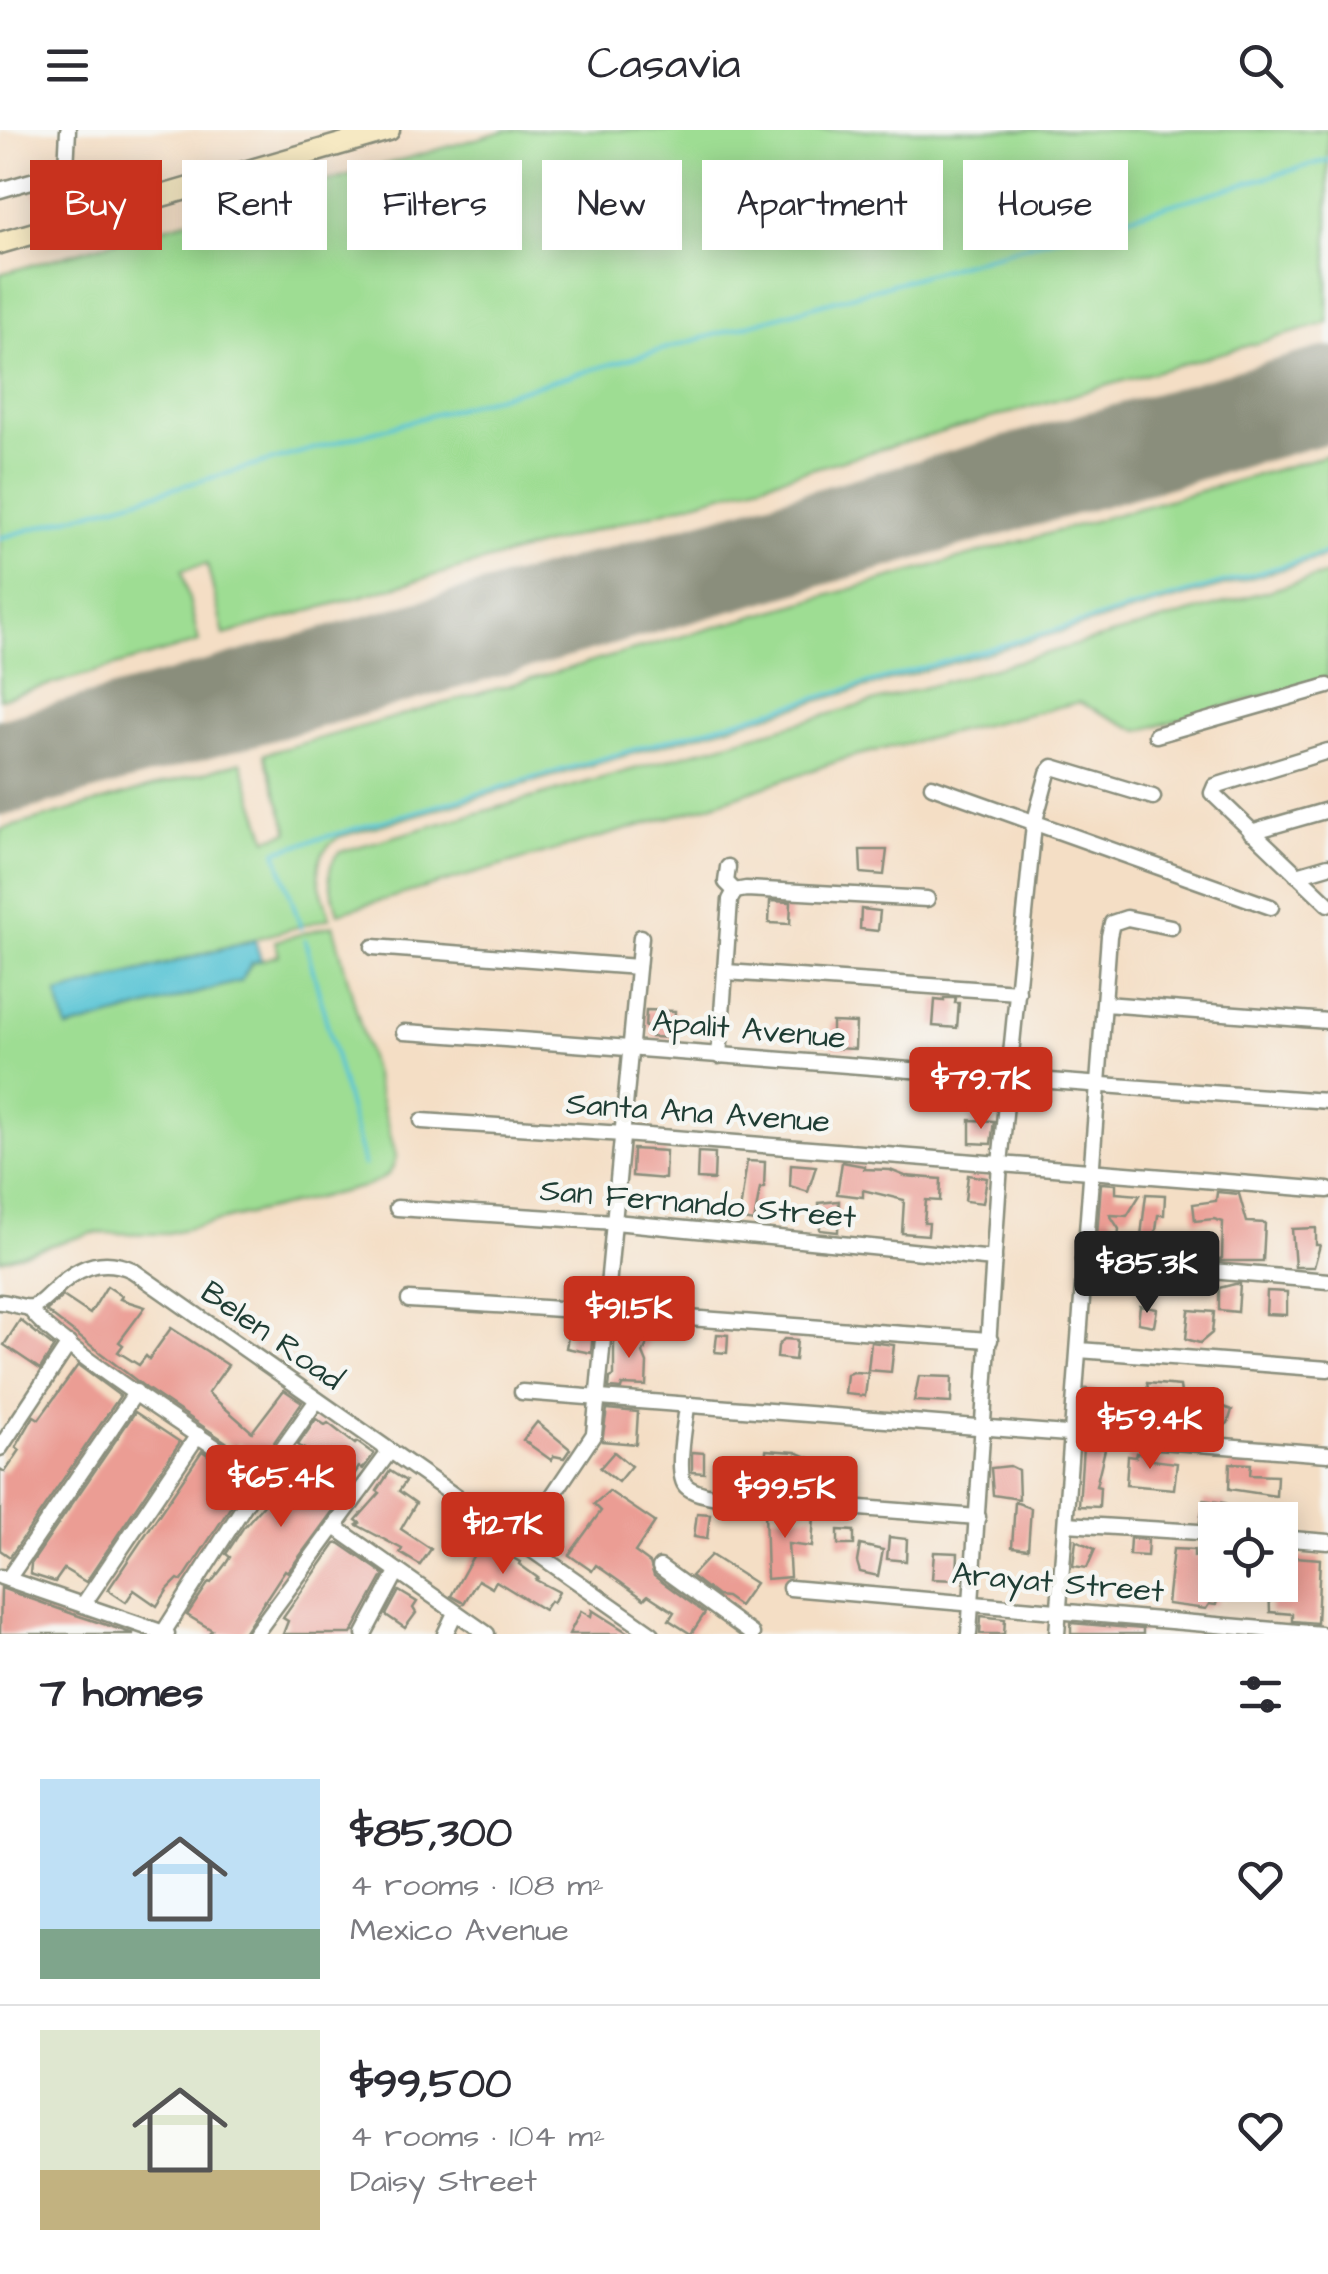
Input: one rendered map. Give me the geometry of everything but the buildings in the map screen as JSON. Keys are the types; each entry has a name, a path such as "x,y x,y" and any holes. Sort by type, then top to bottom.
{"main road":[{"path":"162,197 390,130"},
{"path":"0,243 30,235"}],"street":[{"path":"67,160 68,130"},
{"path":"0,190 30,181"},
{"path":"1156,735 1328,686"},
{"path":"1328,751 1212,790 1213,796 1328,904"},
{"path":"969,1634 1000,1164 1034,824 1053,767 1153,797"},
{"path":"932,786 1271,907"},
{"path":"1251,832 1328,810"},
{"path":"728,866 726,882 735,891"},
{"path":"1297,875 1328,866"},
{"path":"735,891 927,899"},
{"path":"720,1056 730,900 735,891"},
{"path":"1057,1634 1112,923 1127,918 1170,927"},
{"path":"520,1544 590,1443 599,1397 641,937"},
{"path":"373,947 638,967"},
{"path":"726,972 1018,992"},
{"path":"1105,1004 1328,1022"},
{"name":"Apalit Avenue","path":"404,1032 1328,1101"},
{"name":"Santa Ana Avenue","path":"422,1121 1328,1190"},
{"name":"San Fernando Street","path":"397,1208 615,1222 994,1259"},
{"path":"1083,1260 1328,1281"},
{"name":"Belen Road","path":"30,1308 80,1269 105,1262 146,1277 652,1634"},
{"path":"409,1300 607,1310 990,1340"},
{"path":"0,1302 30,1308 33,1316 69,1344 262,1478"},
{"path":"0,1448 69,1344"},
{"path":"1080,1350 1328,1369"},
{"path":"136,1392 4,1578 165,1633 262,1478 317,1400"},
{"path":"522,1392 1328,1454"},
{"path":"687,1407 680,1473 686,1486 716,1498 978,1518"},
{"path":"83,1605 198,1435"},
{"path":"255,1634 390,1451"},
{"path":"1066,1524 1198,1532"},
{"path":"334,1527 487,1634"},
{"path":"1298,1540 1328,1542"},
{"path":"660,1567 752,1634"},
{"path":"364,1634 397,1572"},
{"name":"Arayat Street","path":"790,1588 1321,1634"},
{"path":"445,1634 455,1612"}],"green space":[{"path":"507,130 1328,130 1328,323 224,635 207,564 182,570 199,642 0,699 0,274 84,250 162,250 162,228 182,222 182,250 327,250 327,181 347,175 347,250 522,250 522,160 401,160"},
{"path":"1328,455 1328,556 339,837 328,846 319,864 320,884 330,918 58,994 68,1029 241,981 252,963 279,955 275,941 333,925 396,1156 387,1176 367,1186 164,1234 93,1233 0,1260 0,830 241,762 267,839 289,832 264,754"},
{"path":"1328,574 1328,678 1139,731 1079,702 850,757 708,806 338,913 330,874 339,852"}],"water":[{"path":"255,940 261,960 251,963 241,981 67,1029 57,994"}],"waterway":[{"path":"0,538 1328,160"},
{"path":"301,928 276,851 1328,553"},
{"path":"305,940 364,1165"}],"runway":[{"path":"0,768 1328,394"}]}
